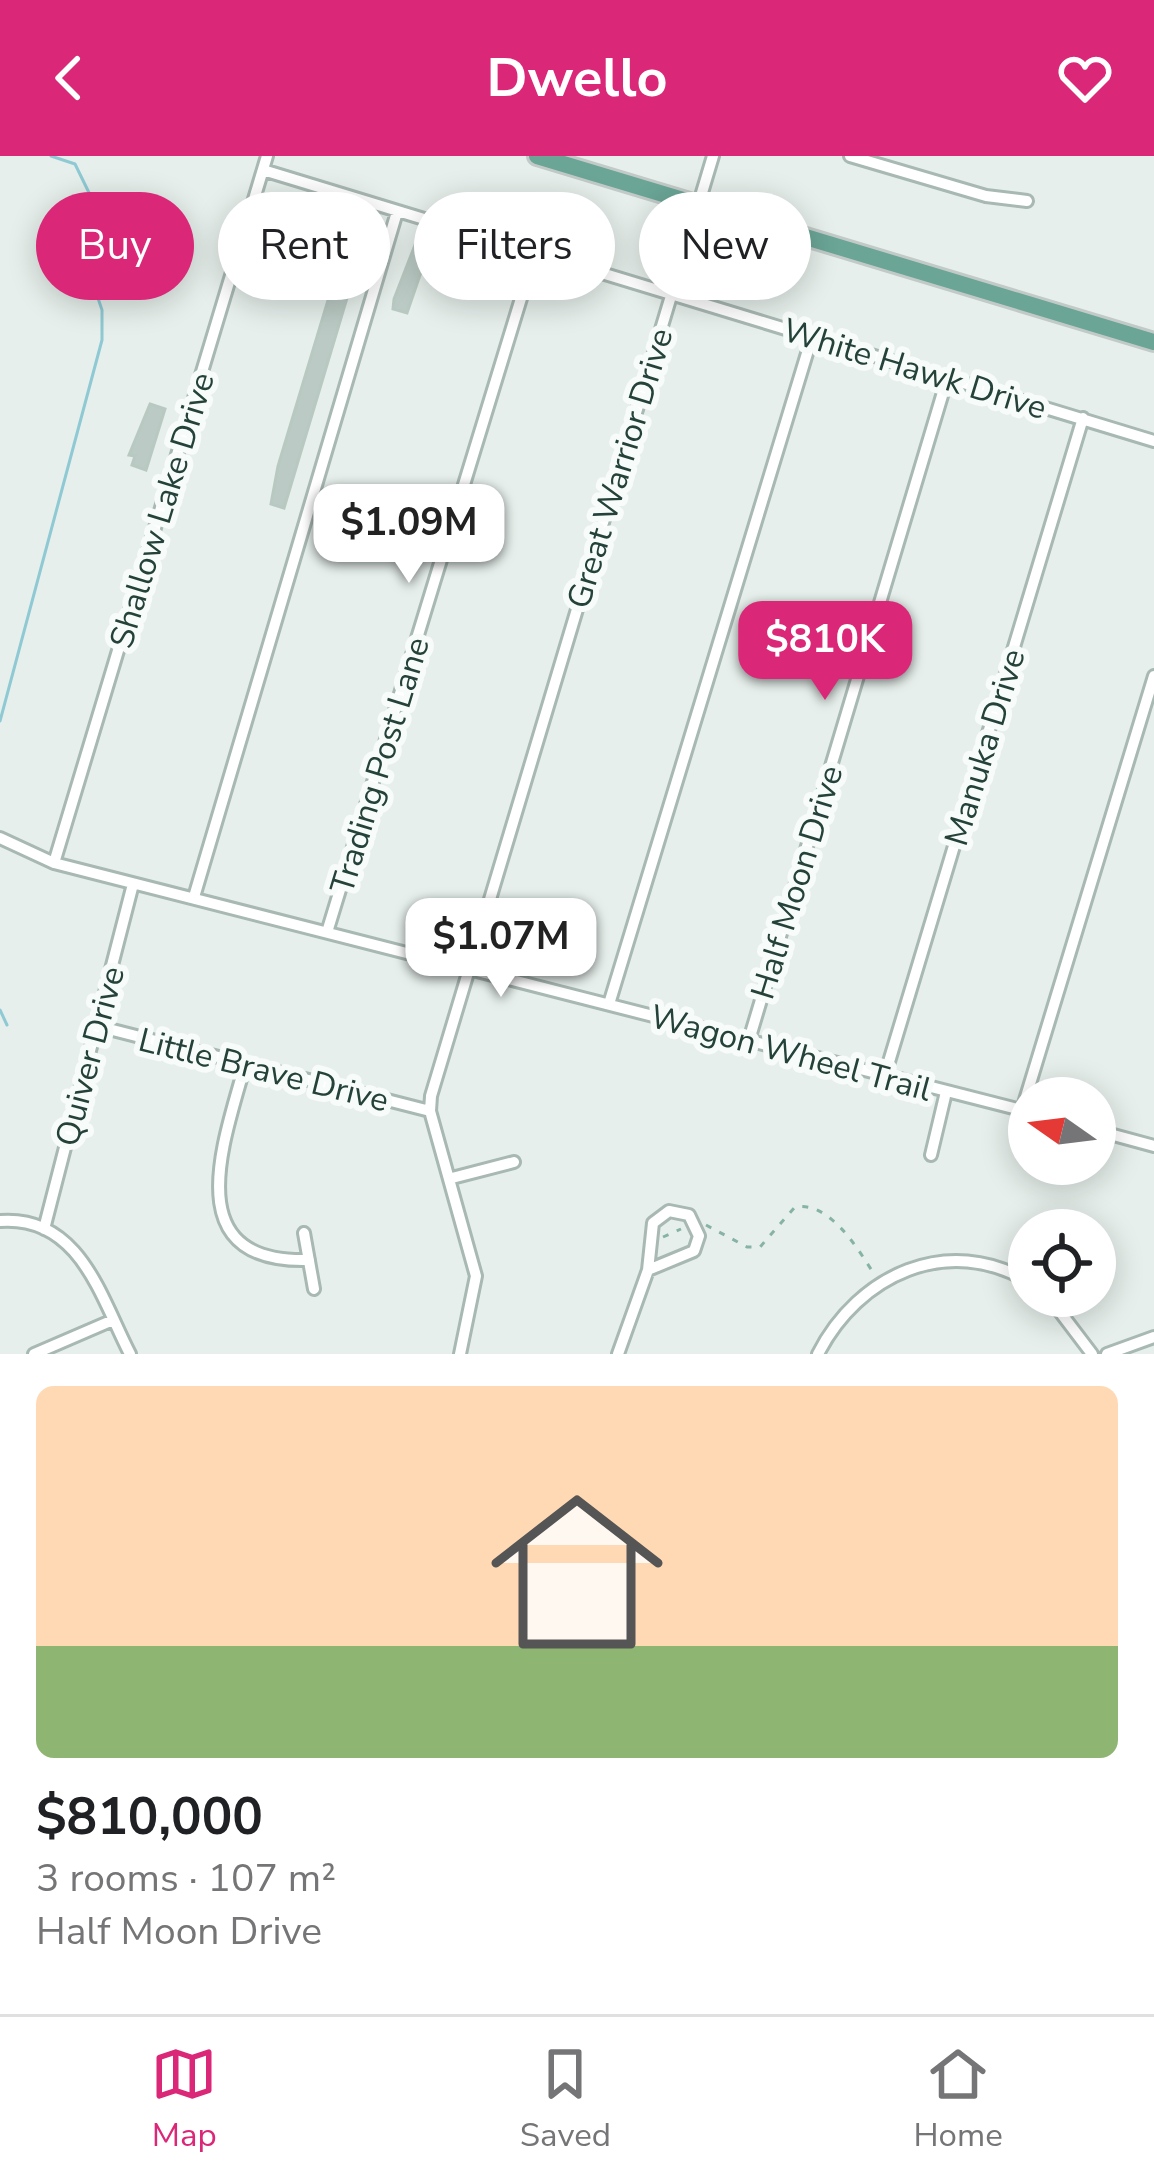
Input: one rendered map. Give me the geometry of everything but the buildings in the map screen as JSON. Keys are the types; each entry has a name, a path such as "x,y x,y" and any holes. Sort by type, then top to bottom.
{"main road":[{"path":"537,156 656,192"},
{"path":"811,239 1154,342"}],"street":[{"name":"Shallow Lake Drive","path":"54,863 267,156"},
{"name":"Great Warrior Drive","path":"703,192 713,156"},
{"path":"850,156 986,196 1027,201"},
{"name":"White Hawk Drive","path":"263,170 414,217"},
{"path":"194,897 397,212"},
{"name":"Trading Post Lane","path":"328,929 521,300"},
{"name":"Great Warrior Drive","path":"430,1111 670,300"},
{"name":"White Hawk Drive","path":"685,300 1154,441"},
{"path":"609,1004 812,337"},
{"name":"Half Moon Drive","path":"748,1040 947,379"},
{"name":"Manuka Drive","path":"885,1075 1083,418"},
{"path":"1035,1077 1154,676"},
{"name":"Wagon Wheel Trail","path":"0,838 54,863 328,929 1008,1107"},
{"name":"Quiver Drive","path":"44,1228 133,884"},
{"name":"Little Brave Drive","path":"98,1026 430,1111"},
{"path":"244,1065 218,1163 216,1198 226,1224 248,1247 280,1261 309,1260"},
{"path":"931,1155 946,1092"},
{"path":"430,1111 476,1276 460,1354"},
{"path":"1116,1136 1154,1146"},
{"path":"452,1178 514,1162"},
{"path":"618,1354 647,1270 653,1223 669,1211 689,1216 699,1236 694,1251 647,1270"},
{"path":"0,1221 44,1228 92,1270 130,1354"},
{"path":"304,1233 314,1289"},
{"path":"818,1354 856,1298 907,1269 934,1262 976,1262 1008,1274"},
{"path":"1064,1317 1092,1354"},
{"path":"34,1354 113,1320"},
{"path":"1107,1354 1154,1337"}],"path":[{"path":"705,1226 747,1247 760,1247 795,1207 806,1205 835,1223 874,1276"},
{"path":"656,1242 691,1227"}],"waterway":[{"path":"0,721 102,340 102,310 82,251 94,203 75,164 51,156"},
{"path":"0,1010 7,1025"}]}
